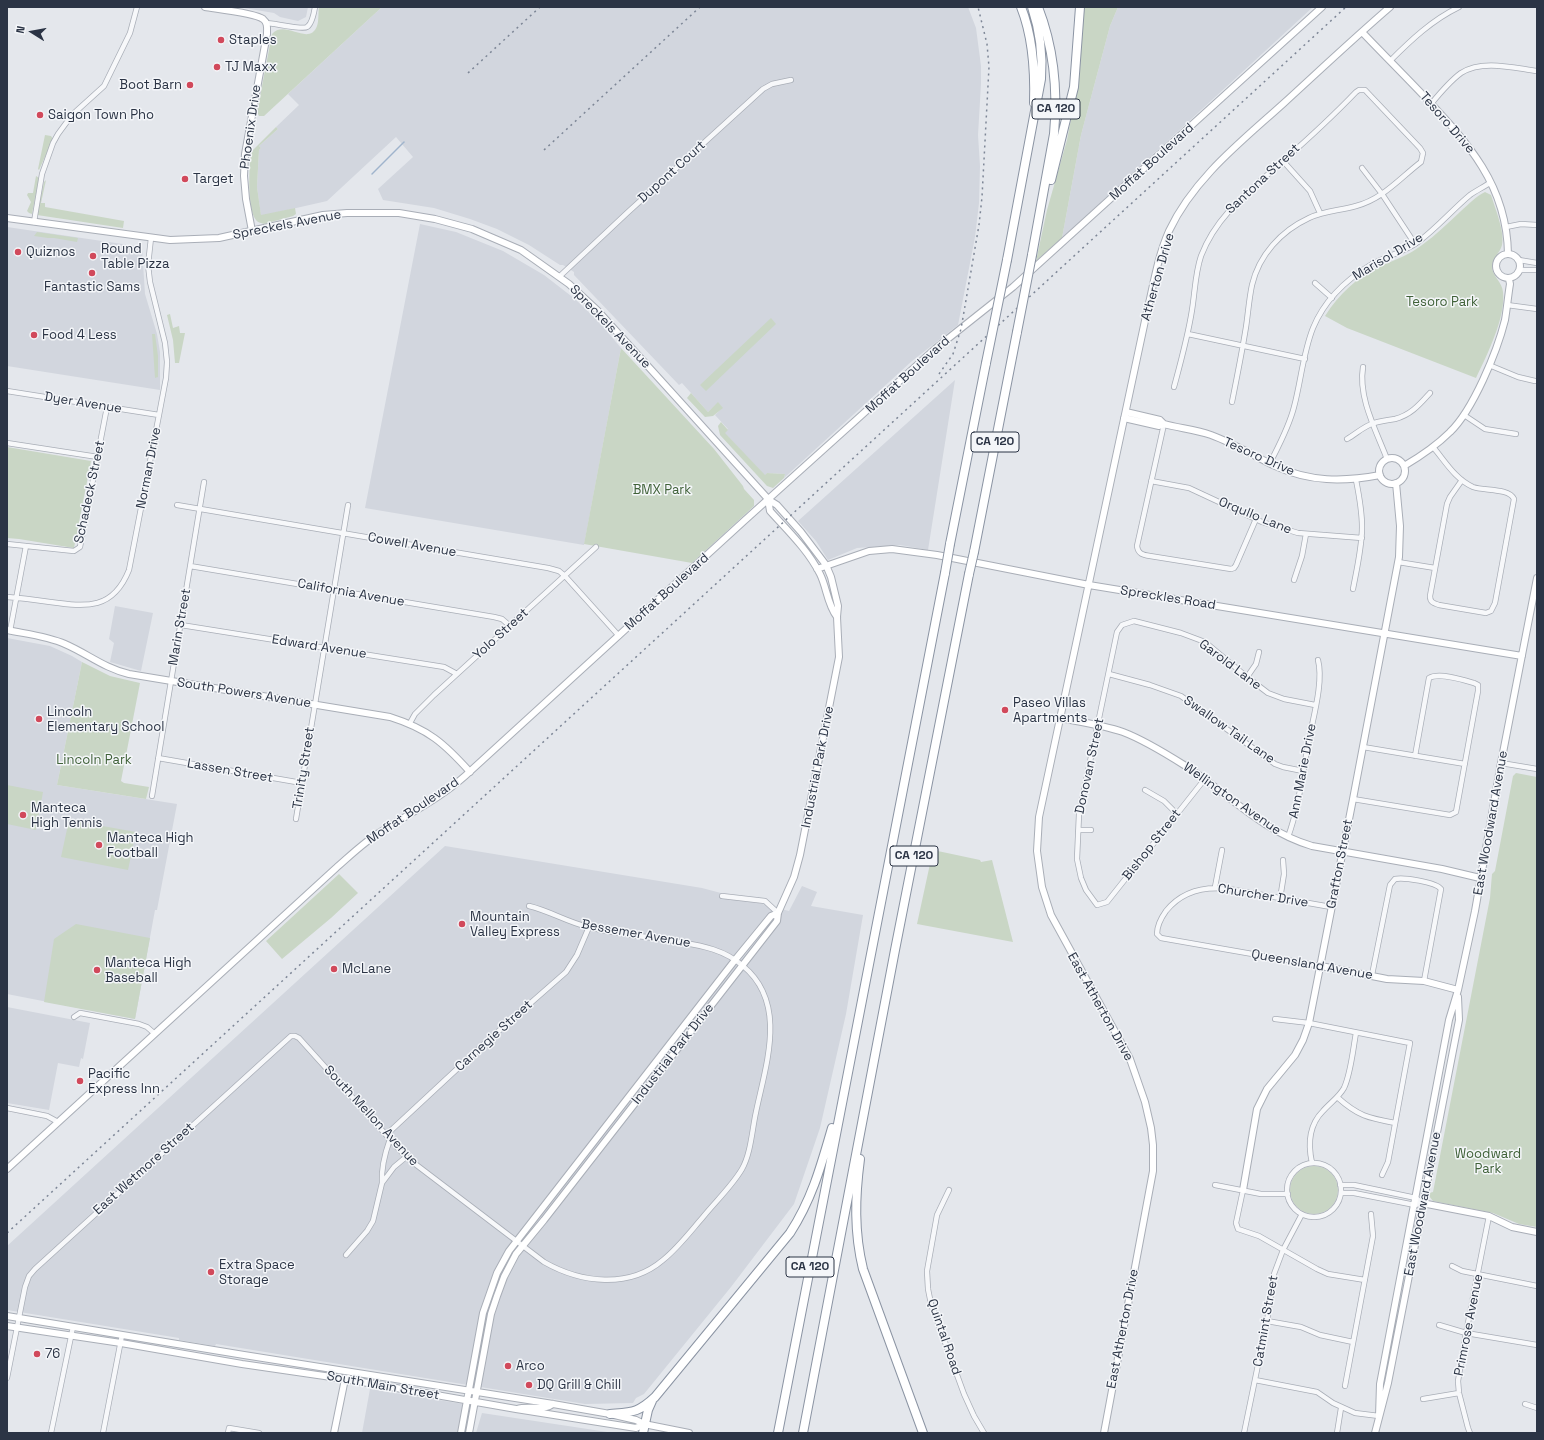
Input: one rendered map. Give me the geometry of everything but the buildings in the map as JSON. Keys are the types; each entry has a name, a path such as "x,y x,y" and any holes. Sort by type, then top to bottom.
{"highway":[{"name":"CA 120","path":"778,1433 1032,127 1034,82 1033,60 1031,43 1021,7"},
{"path":"1032,7 1039,34 1042,66 1040,90 1032,127"},
{"name":"CA 120","path":"803,1433 859,1138 1032,255 1054,134 1056,94 1055,74 1048,38 1038,7"},
{"path":"1040,213 1055,167 1074,87 1080,7"},
{"path":"644,1429 648,1410 655,1397 790,1233 803,1213 818,1175 835,1117 842,1101"},
{"path":"859,1138 861,1157 856,1203 856,1221 860,1256 863,1269 923,1433"},
{"path":"610,1414 639,1410 655,1397"}],"street":[{"path":"34,222 42,174 53,143 72,115 104,86 130,33 136,7"},
{"path":"205,7 253,15 263,19 266,23 283,24 302,29 306,28 310,23 315,7"},
{"name":"Moffat Boulevard","path":"7,1169 336,868 371,838 426,805 454,786 470,772 744,521 935,349 1013,288 1322,7"},
{"name":"Atherton Drive","path":"1089,585 1155,277 1163,246 1179,213 1206,176 1390,7"},
{"path":"1390,61 1428,26 1460,7"},
{"name":"Phoenix Drive","path":"252,231 246,199 244,176 245,154 267,34 266,23"},
{"name":"Tesoro Drive","path":"1362,32 1467,144 1491,182 1502,210 1508,234 1508,254"},
{"path":"1431,104 1454,79 1462,72 1472,68 1490,65 1537,71"},
{"name":"Dupont Court","path":"560,276 763,89 777,83 791,80"},
{"name":"Santona Street","path":"1174,387 1188,334 1193,308 1196,278 1201,257 1210,238 1225,215 1240,199 1359,90 1365,90 1373,97 1423,153 1421,162 1382,194"},
{"path":"1283,161 1310,191 1320,213"},
{"path":"1362,168 1382,194 1415,244"},
{"name":"Marisol Drive","path":"1270,463 1294,408 1308,342 1314,327 1332,298 1350,280 1373,264 1399,253 1415,244 1470,195 1491,182"},
{"path":"1232,402 1243,346 1252,285 1262,259 1284,233 1308,218 1327,210 1356,206 1375,199 1382,194"},
{"name":"Spreckels Avenue","path":"7,218 151,238 195,240 219,238 323,215 347,213 399,213 419,215 472,229 500,240 530,256 560,276 598,311 769,500"},
{"path":"1506,227 1521,224 1537,225"},
{"name":"Norman Drive","path":"7,597 77,606 89,605 105,600 121,585 129,570 166,378 166,343 150,282 148,265 151,238"},
{"path":"1519,260 1520,270 1516,276 1509,279 1501,277 1498,274 1495,266 1496,262 1501,256 1508,254 1519,260 1537,263"},
{"path":"1520,270 1537,270"},
{"path":"1404,466 1433,447 1451,431 1464,415 1489,365 1504,322 1510,284 1509,279"},
{"path":"1315,283 1332,298"},
{"path":"1507,305 1537,310"},
{"path":"1188,334 1305,359"},
{"path":"1489,365 1518,377 1535,381"},
{"path":"1363,367 1363,395 1387,459"},
{"name":"Dyer Avenue","path":"7,391 159,416"},
{"path":"1347,439 1374,423 1408,414 1420,404 1430,392"},
{"name":"Schadeck Street","path":"26,546 74,551 78,549 82,543 107,407"},
{"name":"Tesoro Drive","path":"1125,415 1159,426 1164,424 1211,435 1270,463 1297,474 1317,479 1356,480 1380,475"},
{"path":"1464,415 1485,429 1516,434"},
{"path":"1164,424 1137,546 1140,554 1224,569 1234,568 1256,519"},
{"path":"7,443 98,457"},
{"path":"1433,447 1452,471 1462,480 1476,488 1507,492 1512,496 1514,503 1497,595 1494,608 1486,613 1439,605 1430,600 1447,504 1462,480"},
{"path":"1387,459 1397,459 1404,466 1403,476 1396,483 1386,482 1380,475 1380,465 1387,459"},
{"path":"1353,589 1362,538 1360,499 1356,480"},
{"name":"Orqullo Lane","path":"1151,481 1189,488 1203,493 1256,519 1279,528 1306,534 1362,538"},
{"name":"Marin Street","path":"152,796 204,482"},
{"name":"Grafton Street","path":"1283,1250 1258,1236 1238,1230 1236,1223 1257,1109 1267,1088 1295,1055 1303,1040 1321,966 1398,562 1400,526 1396,483"},
{"name":"Industrial Park Drive","path":"469,1433 491,1314 510,1264 742,964 777,921 778,913 794,877 800,855 826,728 839,657 837,617 838,606 835,591 826,566 801,532 777,505 769,500"},
{"name":"Industrial Park Drive","path":"769,500 770,511 800,544 817,569 825,589 830,608 837,617"},
{"name":"Cowell Avenue","path":"177,505 559,571 619,636"},
{"name":"Trinity Street","path":"296,819 348,505"},
{"path":"1294,580 1302,556 1306,534"},
{"path":"7,544 26,546 8,630"},
{"name":"Yolo Street","path":"410,723 415,714 457,674 596,547"},
{"name":"Spreckles Road","path":"817,569 869,550 892,549 972,561 1089,585 1522,656"},
{"path":"1398,562 1435,568"},
{"name":"California Avenue","path":"190,566 494,617 502,619 510,626"},
{"name":"East Woodward Avenue","path":"1379,1416 1380,1384 1415,1206 1449,1020 1458,990 1537,578"},
{"name":"East Atherton Drive","path":"1089,585 1039,817 1037,851 1042,887 1051,915 1130,1059 1145,1102 1153,1145 1153,1171 1104,1433"},
{"name":"Garold Lane","path":"1122,625 1134,621 1181,633 1205,642 1247,677 1272,695 1315,705"},
{"name":"Edward Avenue","path":"181,624 324,649 444,667 457,674"},
{"name":"Donovan Street","path":"1097,905 1086,890 1077,859 1079,814 1117,632 1122,625"},
{"name":"South Powers Avenue","path":"8,630 57,640 115,671 170,682 390,717 410,723 432,735 444,744 470,772"},
{"path":"1247,677 1256,664 1259,652"},
{"name":"Ann Marie Drive","path":"1288,837 1294,821 1320,678 1318,660"},
{"name":"Swallow Tail Lane","path":"1109,674 1150,685 1181,696 1275,764 1303,771"},
{"path":"1353,799 1450,815 1456,812 1478,685 1470,681 1439,676 1433,676 1428,680 1415,756"},
{"name":"Wellington Avenue","path":"1060,718 1122,732 1149,744 1186,766 1267,826 1288,837 1312,846 1343,850 1480,878"},
{"path":"1363,747 1465,764"},
{"name":"Lassen Street","path":"158,758 302,783"},
{"path":"1501,763 1537,769"},
{"name":"Bishop Street","path":"1097,905 1107,902 1204,780"},
{"path":"1145,790 1164,801 1177,814"},
{"path":"1079,830 1091,830"},
{"path":"1215,888 1222,850"},
{"path":"1280,899 1284,874 1283,860"},
{"path":"1372,975 1390,885 1395,879 1400,878 1432,883 1438,885 1441,889 1424,981"},
{"name":"Churcher Drive","path":"1166,939 1159,938 1157,930 1163,916 1171,906 1184,895 1196,890 1215,888 1331,908"},
{"path":"722,896 765,901 778,913"},
{"name":"Bessemer Avenue","path":"529,906 544,910 573,923 589,927 713,948 742,964"},
{"name":"Industrial Park Drive","path":"461,1433 483,1313 489,1293 503,1261 516,1241 735,960 771,916 778,913"},
{"name":"Carnegie Street","path":"386,1135 566,972 577,955 589,927"},
{"name":"Queensland Avenue","path":"1166,939 1372,975 1387,979 1410,979 1424,981 1458,990"},
{"name":"South Mellon Avenue","path":"301,1040 406,1157 516,1241 555,1269 585,1278 617,1280 639,1275 663,1261 679,1245 735,1179 746,1160 768,1056 771,1031 770,1013 766,998 756,981 742,964"},
{"name":"East Woodward Avenue","path":"1375,1433 1388,1383 1459,1020 1458,990"},
{"path":"74,1017 80,1013 139,1024 147,1027 155,1034"},
{"path":"1275,1019 1308,1023 1410,1043 1388,1162 1382,1175"},
{"path":"1312,1163 1309,1150 1312,1129 1322,1111 1344,1088 1356,1033"},
{"name":"East Wetmore Street","path":"7,1378 26,1283 35,1269 286,1039 293,1035 301,1040"},
{"path":"1337,1097 1357,1113 1366,1117 1395,1123"},
{"path":"7,1108 47,1116 58,1122"},
{"path":"346,1255 367,1231 373,1221 382,1183 384,1162 390,1139"},
{"path":"588,1149 594,1155"},
{"path":"382,1183 394,1167 406,1157"},
{"path":"1312,1163 1326,1166 1333,1170 1340,1182 1340,1185 1341,1193 1338,1203 1328,1213 1316,1217 1302,1214 1293,1206 1288,1194 1288,1184 1294,1173 1300,1167 1312,1163"},
{"path":"563,1181 570,1187"},
{"path":"1215,1185 1266,1194 1288,1194"},
{"path":"1340,1185 1354,1186 1416,1198 1422,1203 1489,1216 1518,1229 1537,1232"},
{"name":"Quintal Road","path":"949,1190 937,1215 927,1271 928,1288 931,1304 964,1394 984,1433"},
{"path":"1341,1193 1354,1193 1415,1206 1422,1203"},
{"name":"Catmint Street","path":"1244,1433 1267,1320 1274,1274 1283,1250 1302,1214"},
{"path":"1344,1386 1373,1236 1371,1214"},
{"name":"Primrose Avenue","path":"1470,1433 1459,1393 1458,1381 1489,1216"},
{"path":"1283,1250 1328,1274 1365,1280"},
{"path":"1452,1266 1456,1269 1537,1286"},
{"name":"South Main Street","path":"7,1316 589,1410 636,1420 644,1429"},
{"path":"1267,1320 1301,1327 1320,1335 1353,1342"},
{"path":"1439,1325 1466,1332 1537,1345"},
{"name":"South Main Street","path":"7,1326 345,1379 516,1410 636,1428 689,1433"},
{"path":"51,1433 73,1326"},
{"path":"103,1433 122,1335"},
{"path":"242,1364 244,1355"},
{"path":"334,1433 345,1379 349,1377 367,1378 373,1376"},
{"path":"1255,1380 1317,1392 1333,1404 1342,1408 1355,1413 1379,1416"},
{"path":"1423,1399 1459,1393"},
{"path":"516,1410 526,1407 542,1409 549,1408 553,1404"},
{"path":"1525,1404 1537,1408"},
{"path":"1337,1433 1342,1408"},
{"path":"587,1420 589,1410"},
{"path":"229,1431 259,1433"}],"shaded area":[{"path":"238,7 308,7 306,17 298,21 280,17 274,13"},
{"path":"382,7 968,7 976,28 981,66 978,135 980,166 979,203 975,237 958,325 912,361 784,478 785,474 767,473 765,476 724,433 728,429 715,415 722,408 718,403 708,412 682,383 679,385 574,275 574,272 563,265 560,265 529,245 497,229 434,208 383,200 378,189 413,157 396,137 327,201 261,216 257,187 259,150 261,148 259,146 278,129 276,127 299,105 288,94"},
{"path":"1118,7 1313,7 1062,238 1081,135 1110,26"},
{"path":"420,224 456,232 503,251 544,275 575,299 599,322 621,348 584,545 365,508"},
{"path":"7,227 142,248 145,294 157,334 160,352 160,390 7,366"},
{"path":"955,380 928,550 900,545 857,548 828,560 816,541 798,521"},
{"path":"115,606 153,613 141,671 110,662 114,643 109,639"},
{"path":"7,638 50,646 82,662 57,785 177,804 157,910 155,910 135,1019 7,994"},
{"path":"445,846 702,888 789,911 802,886 817,892 811,906 863,915 846,1014 820,1128 794,1204 731,1287 644,1394 636,1398 633,1403 585,1404 216,1344 215,1346 179,1340 179,1338 7,1310 7,1246"},
{"path":"7,1007 90,1023 83,1059 81,1058 79,1067 58,1063 49,1110 7,1103"},
{"path":"370,1389 463,1404 458,1433 362,1433"},
{"path":"482,1413 614,1433 476,1433"}],"green space":[{"path":"319,7 382,7 264,116 259,116 257,112 272,34 277,30 283,29 303,34 313,32 318,24"},
{"path":"1084,7 1118,7 1110,26 1081,135 1062,238 1036,261 1047,210 1067,140 1074,104 1080,69"},
{"path":"276,127 278,129 259,146 261,148 259,150 257,187 261,215 295,208 296,214 264,224 256,220 251,207 249,177 251,152"},
{"path":"45,135 51,136 53,139 39,170 38,169"},
{"path":"36,176 39,178 32,214 27,211 31,202 27,195 28,193 33,193"},
{"path":"46,180 41,203 45,203 45,207 124,221 123,228 37,215 44,182"},
{"name":"Tesoro Park","path":"1485,192 1491,195 1499,220 1503,240 1500,251 1493,261 1492,267 1494,274 1502,288 1503,302 1502,313 1495,336 1476,378 1347,328 1325,316 1336,300 1356,281 1372,270 1417,249"},
{"path":"37,232 78,238 77,242 34,236"},
{"path":"170,314 173,328 179,326 180,333 185,333 179,363 175,363 173,340 167,315"},
{"path":"771,318 776,324 706,391 700,385"},
{"path":"152,334 155,334 158,356 158,377 155,378"},
{"name":"BMX Park","path":"621,348 714,449 754,500 754,506 692,563 584,544"},
{"path":"691,393 708,412 718,402 723,408 713,416 705,417 687,398"},
{"path":"721,422 728,430 725,433 765,475 767,473 785,474 784,478 773,488 767,486 720,435 718,426"},
{"path":"7,447 91,461 74,548 7,538"},
{"name":"Lincoln Park","path":"82,662 110,676 140,683 121,781 124,783 149,787 146,799 57,785"},
{"name":"Woodward Park","path":"1516,773 1537,777 1537,1227 1519,1224 1493,1213 1433,1201 1429,1196 1429,1193 1433,1192 1490,898 1492,874 1495,871 1513,776"},
{"name":"Manteca High Tennis","path":"7,785 43,792 36,830 7,824"},
{"name":"Manteca High Football","path":"69,820 136,832 128,870 61,857"},
{"path":"933,850 980,860 981,862 992,860 1013,942 917,924"},
{"path":"339,874 358,893 282,959 266,941"},
{"name":"Manteca High Baseball","path":"76,924 150,938 135,1019 44,1002 54,939"},
{"path":"1309,1166 1319,1166 1331,1173 1338,1185 1338,1195 1331,1207 1319,1214 1309,1214 1301,1210 1294,1203 1290,1195 1290,1185 1294,1177 1301,1170"}],"waterway":[{"path":"372,174 404,142"}],"railway":[{"path":"468,73 540,7"},
{"path":"544,150 700,7"},
{"path":"939,374 953,354 961,329 979,225 982,197 989,67 987,44 978,7"},
{"path":"7,1233 1346,7"}],"place":[{"name":"Staples","path":"221,40"},
{"name":"TJ Maxx","path":"217,67"},
{"name":"Boot Barn","path":"190,85"},
{"name":"Saigon Town Pho","path":"40,115"},
{"name":"Target","path":"185,179"},
{"name":"Quiznos","path":"18,252"},
{"name":"Round Table Pizza","path":"93,256"},
{"name":"Fantastic Sams","path":"92,273"},
{"name":"Food 4 Less","path":"34,335"},
{"name":"Paseo Villas Apartments","path":"1005,710"},
{"name":"Lincoln Elementary School","path":"39,719"},
{"name":"Manteca High Tennis","path":"23,815"},
{"name":"Manteca High Football","path":"99,845"},
{"name":"Mountain Valley Express","path":"462,924"},
{"name":"McLane","path":"334,969"},
{"name":"Manteca High Baseball","path":"97,970"},
{"name":"Pacific Express Inn","path":"80,1081"},
{"name":"Extra Space Storage","path":"211,1272"},
{"name":"76","path":"37,1354"},
{"name":"Arco","path":"508,1366"},
{"name":"DQ Grill & Chill","path":"529,1385"}]}
